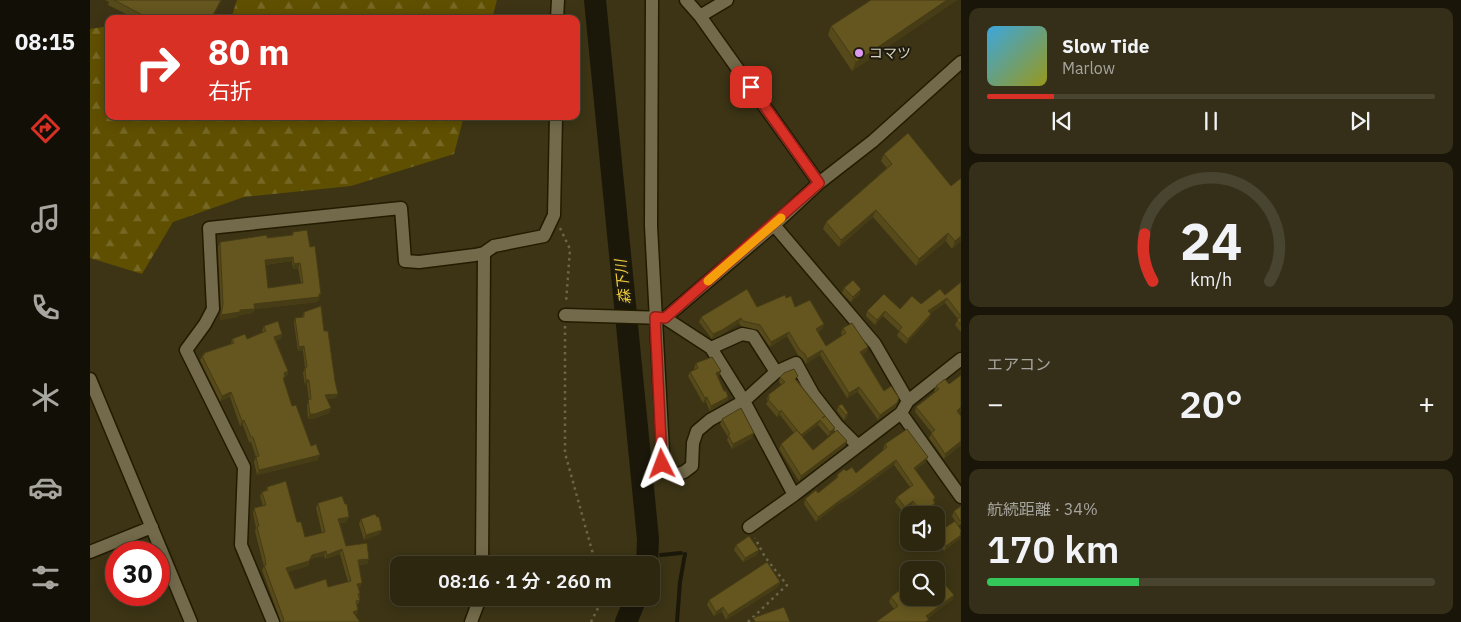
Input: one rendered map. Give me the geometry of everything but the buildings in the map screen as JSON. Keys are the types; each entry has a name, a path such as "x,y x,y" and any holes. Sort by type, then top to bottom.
{"street":[{"path":"557,15 558,0"},
{"path":"652,0 650,138 656,318 664,470 675,475 684,472 692,466 693,443 697,431 710,420 744,401 776,372 796,362 813,394 837,425 858,446"},
{"path":"686,0 700,16 819,183"},
{"path":"700,16 727,0"},
{"path":"656,318 774,225 819,183 872,141 961,62"},
{"path":"274,622 241,545 244,467 186,350 205,324 213,309 209,228 400,208 405,261 418,262 484,253 494,246 544,236 554,215 556,120"},
{"path":"774,225 874,344 908,401"},
{"path":"482,556 484,253"},
{"path":"569,315 656,318 711,348 744,401 794,495"},
{"path":"711,348 742,334 753,336 776,372"},
{"path":"749,527 901,413 908,401 961,359"},
{"path":"90,379 191,622"},
{"path":"901,413 961,497"},
{"path":"90,552 152,527"},
{"path":"472,622 477,606"}],"path":[{"path":"554,215 570,249 565,453 594,556"},
{"path":"748,622 787,585 765,557 749,527"},
{"path":"591,622 598,606"}],"green space":[{"path":"237,0 497,0 493,15 232,15"},
{"path":"105,27 105,120 463,120 454,154 351,186 244,197 173,222 142,274 90,258 90,29"}],"waterway":[{"name":"森下川","path":"595,0 648,539 647,556"},
{"path":"661,555 681,553"},
{"path":"677,622 680,582 685,554"},
{"name":"森下川","path":"626,622 633,606"}],"slow traffic":[{"path":"708,281 781,218"}],"place":[{"name":"コマツ","path":"859,53"}],"route":[{"path":"662,464 655,317 665,318 774,225 819,183 751,87"}]}
